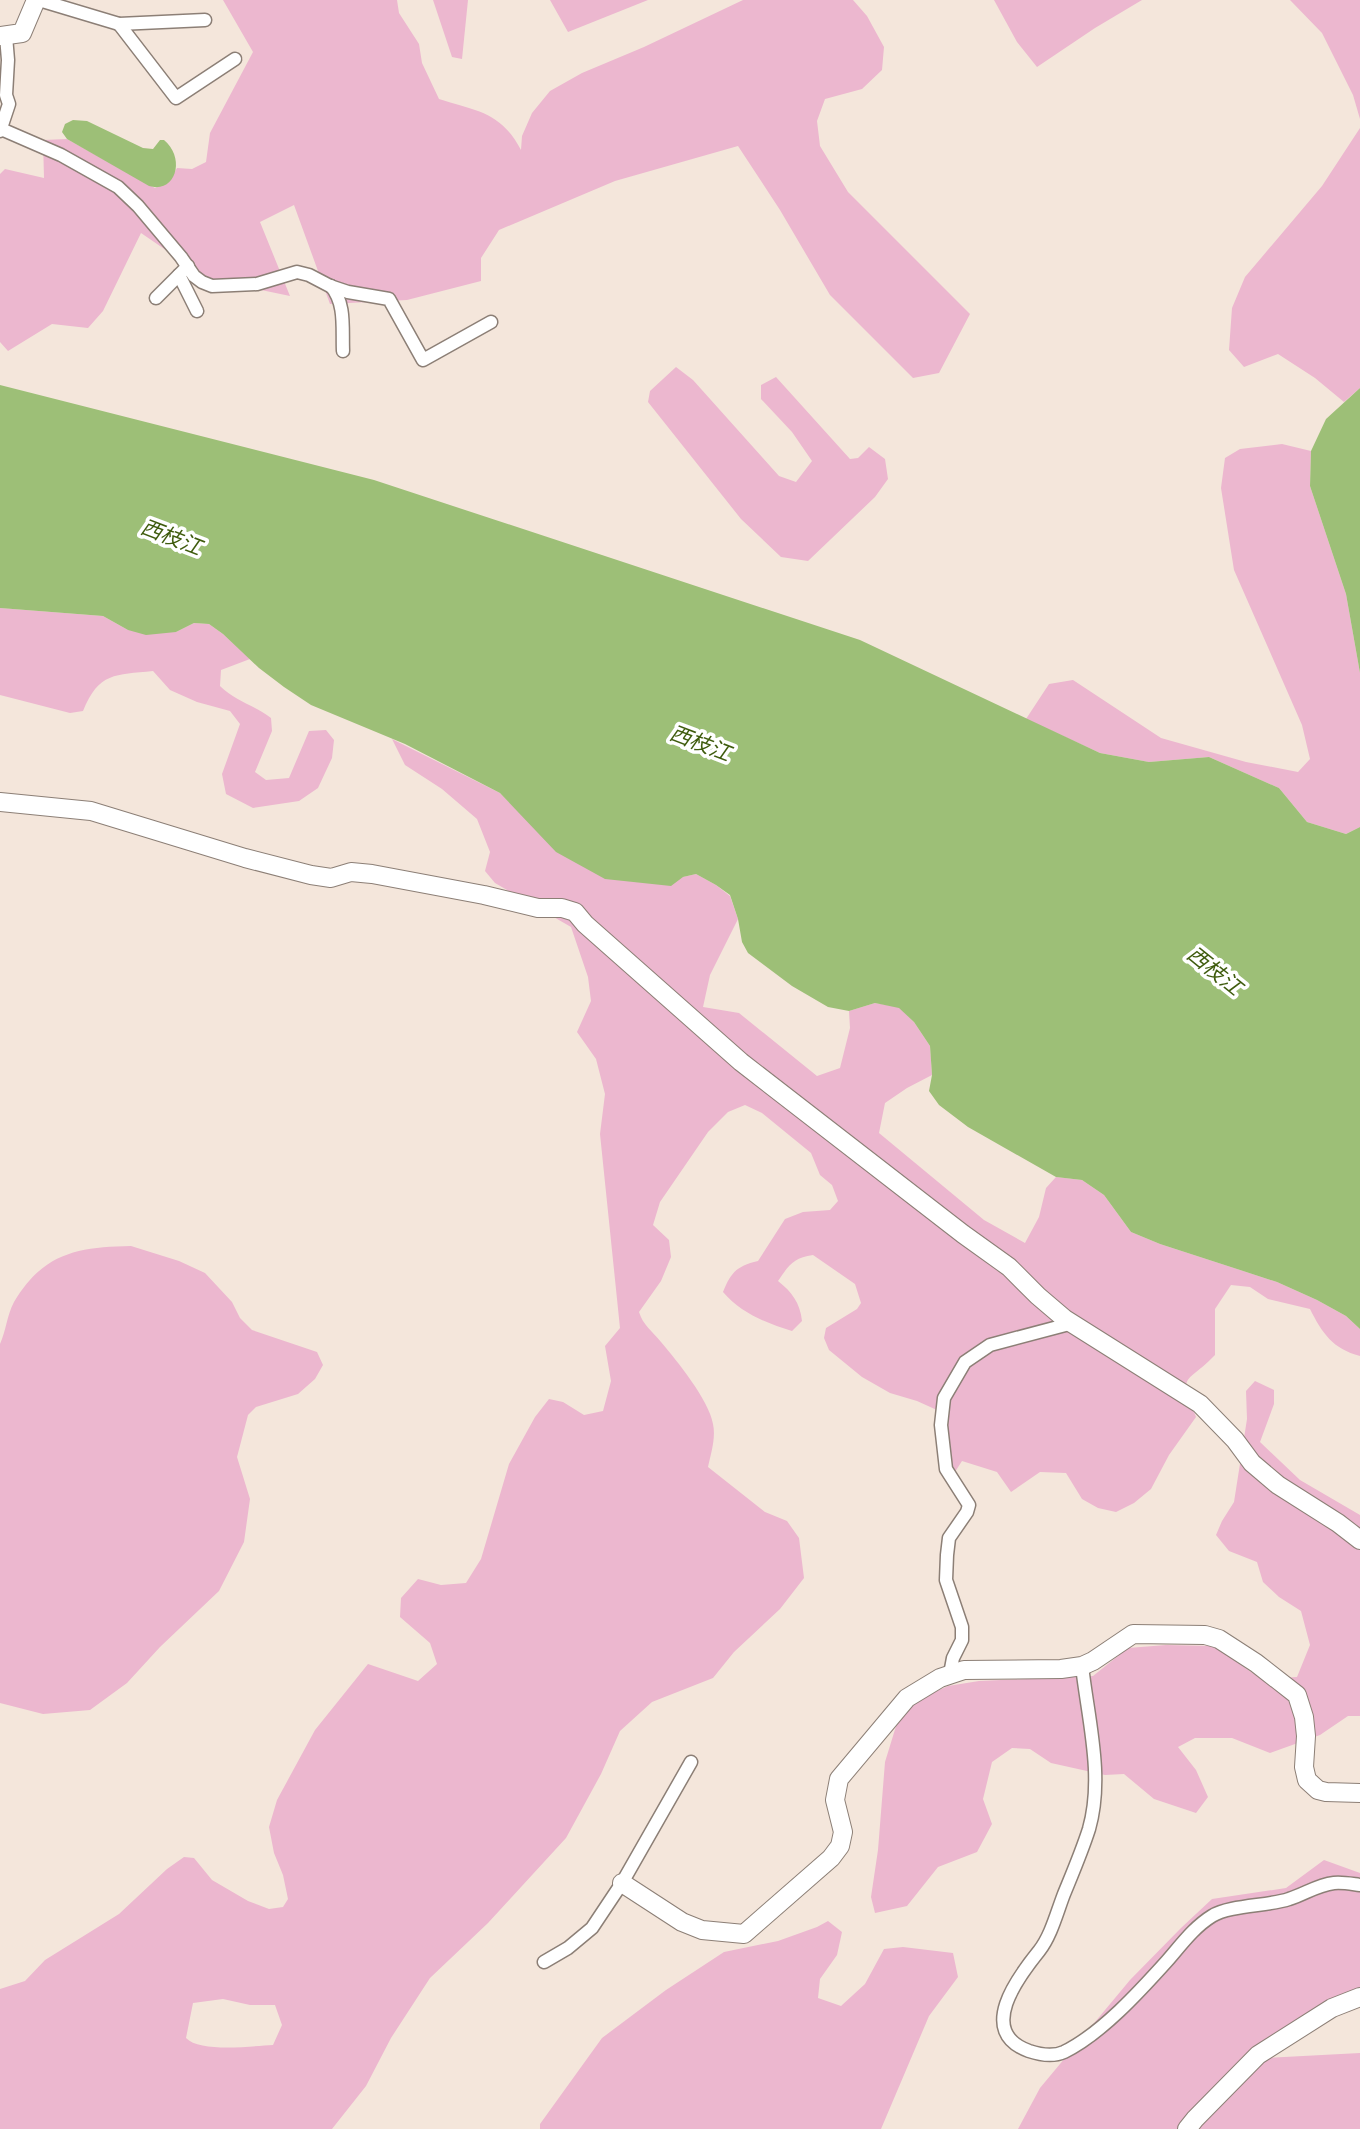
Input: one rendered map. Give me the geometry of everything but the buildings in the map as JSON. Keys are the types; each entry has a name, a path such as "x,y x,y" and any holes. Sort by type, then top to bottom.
{"street":[{"path":"197,311 183,271 138,206 118,187 61,155 1,130 9,104 6,94 8,60 3,36 22,33 37,0 119,24 205,20"},
{"path":"119,24 176,98 235,59"},
{"path":"183,271 212,286 257,284 297,272 348,292 389,299 423,360 491,323"},
{"path":"156,298 183,271"},
{"path":"330,286 338,295 342,306 343,351"},
{"path":"0,802 91,811 244,858 312,875 331,878 351,872 372,874 538,908 562,908 575,912 585,924 741,1062 1009,1267 1038,1296 1073,1323 1200,1404 1235,1440 1252,1463 1278,1485 1338,1522 1360,1540"},
{"path":"950,1674 953,1658 962,1640 962,1627 946,1580 947,1555 949,1538 969,1505 946,1469 941,1425 944,1398 965,1362 990,1345 1073,1323"},
{"path":"622,1883 682,1922 702,1930 744,1934 831,1858 840,1846 843,1832 835,1800 839,1779 907,1698 940,1678 964,1670 1082,1667 1133,1634 1205,1636 1219,1639 1256,1663 1297,1695 1304,1717 1304,1766 1307,1780 1318,1790 1326,1792 1360,1793"},
{"path":"1082,1667 1095,1771 1089,1828 1044,1945 1010,1990 1003,2017 1004,2027 1014,2043 1046,2056 1063,2053 1082,2041 1133,1999 1193,1932 1214,1915 1288,1899 1336,1882 1360,1885"},
{"path":"544,1962 568,1948 592,1928 622,1883 691,1762"},
{"path":"1187,2129 1258,2055 1332,2008 1358,1996"}],"shaded area":[{"path":"223,0 397,0 399,13 419,44 422,63 439,99 476,110 496,120 513,137 521,150 522,136 532,113 550,91 582,73 743,0 853,0 867,16 884,47 882,70 862,89 825,99 817,121 820,146 848,192 970,314 939,373 913,378 830,295 780,210 738,146 615,181 499,230 481,258 481,281 407,300 330,304 294,205 260,222 290,296 208,279 141,233 103,311 88,328 52,324 8,351 0,342 0,174 5,169 44,178 43,140 67,139 155,188 168,180 177,168 192,169 206,162 210,133 253,52"},
{"path":"433,0 468,0 462,59 452,57"},
{"path":"550,0 648,0 568,32"},
{"path":"994,0 1142,0 1037,67 1017,42"},
{"path":"1290,0 1360,0 1360,119 1353,95 1322,33"},
{"path":"1360,128 1360,388 1344,402 1315,378 1278,354 1244,367 1229,350 1232,308 1245,277 1322,186"},
{"path":"676,367 693,380 779,476 796,482 812,461 792,432 761,399 761,385 776,377 850,459 858,458 869,447 885,459 888,479 875,497 808,561 781,557 741,519 648,402 650,391"},
{"path":"1282,444 1311,451 1310,486 1346,594 1360,673 1360,827 1346,834 1307,822 1279,788 1209,757 1149,762 1100,753 1026,719 1049,684 1073,680 1161,738 1246,762 1298,772 1310,759 1302,725 1234,570 1221,488 1225,458 1240,449"},
{"path":"0,608 103,616 128,630 176,632 194,623 209,624 250,659 221,670 220,686 271,718 272,731 255,772 266,780 289,778 309,731 326,730 334,740 332,758 318,788 299,801 253,808 226,794 222,774 240,724 230,711 197,702 170,690 153,671 118,675 102,682 89,698 83,711 70,713 0,695"},
{"path":"392,739 500,793 528,821 683,877 696,874 716,885 730,896 738,919 710,975 703,1007 739,1013 817,1076 840,1068 850,1028 849,1011 875,1003 899,1007 914,1022 930,1046 932,1075 885,1103 879,1133 984,1220 1025,1243 1039,1217 1046,1188 1056,1177 1082,1180 1104,1195 1131,1232 1277,1282 1346,1316 1360,1329 1360,1356 1342,1349 1329,1339 1310,1309 1268,1299 1250,1287 1231,1285 1215,1309 1215,1355 1191,1377 1186,1386 1196,1417 1169,1455 1151,1489 1134,1503 1116,1512 1098,1508 1082,1499 1066,1473 1040,1472 1011,1492 997,1472 962,1461 953,1475 950,1469 948,1415 890,1393 862,1377 829,1350 824,1338 826,1328 857,1309 861,1303 855,1284 813,1255 792,1263 778,1281 791,1294 799,1309 802,1321 792,1331 754,1316 723,1292 736,1271 758,1261 785,1219 803,1212 830,1210 838,1201 832,1185 820,1175 811,1153 762,1113 745,1105 728,1112 708,1132 660,1202 653,1225 669,1240 671,1257 661,1281 639,1312 645,1324 692,1381 710,1414 714,1435 708,1467 765,1512 787,1521 799,1538 804,1578 780,1609 734,1652 713,1678 652,1702 620,1731 601,1774 566,1838 488,1923 430,1978 391,2038 366,2086 332,2129 0,2129 0,1989 25,1981 45,1960 119,1914 167,1869 184,1857 194,1858 212,1880 248,1901 269,1909 283,1907 288,1899 269,1827 277,1800 315,1730 368,1664 418,1681 437,1664 430,1643 400,1617 401,1598 418,1579 441,1585 466,1583 481,1559 509,1464 535,1417 549,1399 563,1402 584,1415 603,1411 611,1381 605,1346 620,1328 600,1134 605,1094 596,1059 577,1032 591,1001 588,977 571,927 495,883 485,871 490,852 477,819 442,789 405,765","holes":["223,1999 250,2005 275,2005 282,2025 273,2045 214,2047 193,2043 186,2038 193,2003"]},
{"path":"131,1246 179,1261 205,1273 232,1302 240,1318 252,1330 317,1352 323,1365 315,1379 298,1394 256,1407 248,1415 237,1457 250,1499 244,1542 219,1591 160,1647 127,1683 90,1710 43,1714 0,1703 0,1344 14,1302 37,1273 50,1263 78,1251"},
{"path":"1255,1381 1274,1390 1274,1404 1260,1442 1300,1480 1360,1515 1360,1716 1348,1716 1320,1735 1270,1753 1232,1738 1195,1738 1178,1747 1196,1770 1208,1797 1196,1813 1154,1799 1124,1774 1105,1775 1051,1763 1030,1749 1012,1748 992,1762 983,1799 992,1824 977,1852 938,1867 907,1906 875,1913 871,1897 878,1850 885,1762 897,1723 911,1703 948,1686 979,1681 1093,1676 1128,1648 1166,1645 1214,1646 1261,1679 1297,1677 1310,1645 1301,1611 1279,1597 1263,1582 1257,1562 1229,1551 1216,1535 1234,1502 1247,1419 1246,1391"},
{"path":"1324,1860 1360,1873 1360,1992 1265,2058 1360,2053 1360,2129 1018,2129 1040,2088 1130,1980 1212,1899 1286,1888"},
{"path":"828,1921 842,1932 837,1955 820,1979 818,1998 841,2006 865,1984 884,1949 903,1947 953,1953 958,1977 929,2016 881,2129 540,2129 540,2124 602,2038 666,1990 724,1952 778,1941"}],"water":[{"path":"73,120 87,121 143,148 153,149 160,140 164,140 175,156 175,173 166,185 149,186 67,139 62,132 65,124"},
{"name":"西枝江","path":"0,385 374,480 860,640 1100,753 1149,762 1209,757 1279,788 1307,822 1346,834 1360,827 1360,1329 1346,1316 1277,1282 1131,1232 1104,1195 1082,1180 1056,1177 968,1127 939,1105 929,1091 932,1075 930,1046 914,1022 899,1008 875,1003 849,1011 828,1007 792,986 748,953 742,942 730,895 696,874 683,877 671,886 605,879 556,852 500,793 405,744 311,705 259,668 209,624 194,623 176,632 146,635 128,630 103,616 0,608"},
{"path":"1360,388 1360,673 1346,594 1310,486 1311,451 1326,419"}]}
